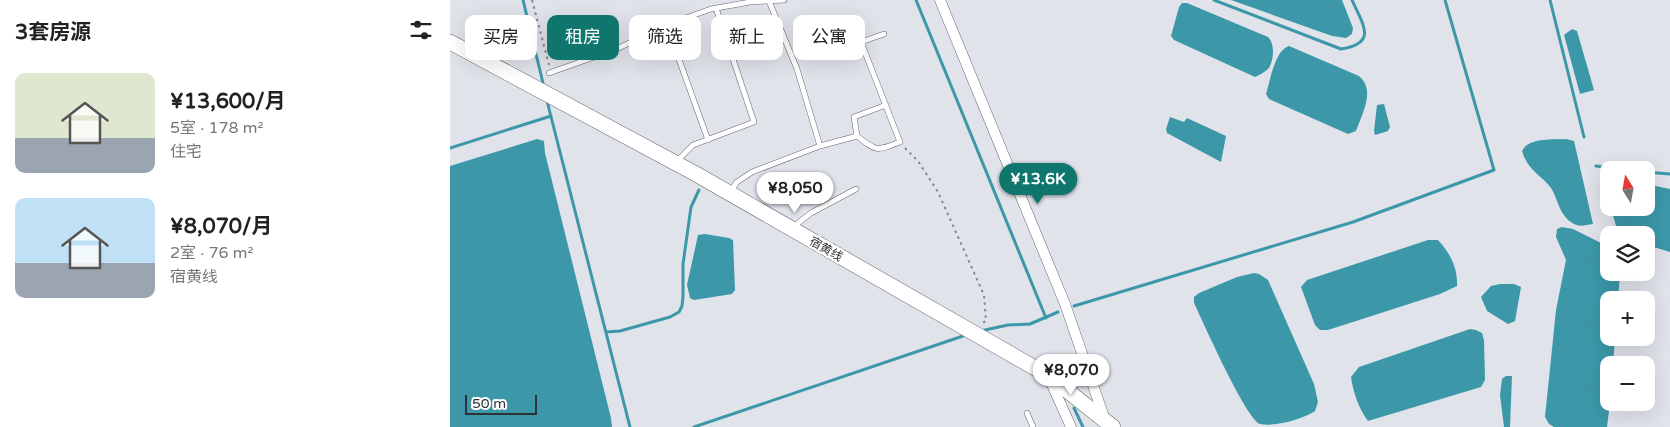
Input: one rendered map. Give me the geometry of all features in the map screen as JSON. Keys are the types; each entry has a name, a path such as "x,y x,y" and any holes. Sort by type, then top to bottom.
{"main road":[{"name":"宿黄线","path":"450,42 730,193 1049,376 1109,424"}],"street":[{"path":"940,0 1065,304 1109,424"},
{"path":"1049,376 1071,427"}],"lane":[{"path":"695,15 716,8 750,2 784,0"},
{"path":"769,1 797,69 820,146"},
{"path":"675,163 693,146 754,122 716,8"},
{"path":"884,34 861,42 886,105 900,142 880,150 870,147 857,136 854,117 886,105"},
{"path":"550,73 629,43"},
{"path":"679,60 708,140"},
{"path":"730,193 737,182 752,172 820,146 857,136"},
{"path":"791,229 811,213 856,189"},
{"path":"1027,413 1033,427"}],"path":[{"path":"532,0 550,73"},
{"path":"900,142 918,161 938,192 984,295 986,321 970,331"}],"water":[{"path":"1231,0 1342,0 1353,28 1352,34 1346,38 1332,36"},
{"path":"1182,3 1187,3 1268,37 1272,44 1273,52 1269,68 1255,77 1174,40 1171,36 1179,7"},
{"path":"1572,29 1577,31 1594,90 1580,94 1564,35"},
{"path":"1289,46 1359,76 1364,82 1367,88 1366,102 1356,131 1348,134 1269,99 1266,94 1274,67 1280,53"},
{"path":"1384,104 1390,127 1388,131 1375,135 1377,105"},
{"path":"1170,117 1184,122 1187,118 1226,136 1221,162 1167,133 1166,129"},
{"path":"537,139 544,141 545,153 612,427 450,427 450,166"},
{"path":"1566,139 1574,141 1593,224 1579,226 1567,219 1561,211 1551,188 1531,168 1522,151 1535,141"},
{"path":"1655,186 1670,189 1670,252 1655,248 1655,226 1616,226 1613,216 1655,216"},
{"path":"1562,227 1573,229 1600,242 1600,281 1619,281 1619,291 1600,291 1600,346 1614,346 1614,356 1600,356 1600,411 1609,411 1607,427 1554,427 1549,424 1545,417 1556,310 1566,260 1556,237 1557,229"},
{"path":"705,234 733,240 735,290 732,294 694,300 690,298 687,285 698,235"},
{"path":"1428,240 1438,240 1446,250 1455,267 1457,286 1440,294 1328,330 1320,330 1315,325 1301,287 1307,280"},
{"path":"1254,273 1268,280 1314,384 1318,402 1315,411 1310,414 1281,423 1266,425 1260,424 1245,406 1194,303 1194,297 1199,293 1237,277"},
{"path":"1514,284 1521,287 1515,321 1508,324 1487,311 1481,297 1491,286"},
{"path":"1470,329 1482,333 1484,340 1485,380 1481,387 1368,421 1359,406 1351,377 1359,367"},
{"path":"1506,376 1512,376 1510,427 1504,427 1500,395 1502,379"}],"waterway":[{"path":"523,0 543,83"},
{"path":"916,0 1046,318"},
{"path":"1214,0 1341,49 1353,46 1364,37 1363,25 1352,0"},
{"path":"1074,306 1353,222 1494,170 1445,0"},
{"path":"1550,0 1584,137"},
{"path":"547,101 630,427"},
{"path":"450,148 551,116"},
{"path":"1596,166 1600,166"},
{"path":"1655,173 1670,174"},
{"path":"606,332 620,331 670,317 679,312 682,306 683,264 691,207 699,190"},
{"path":"985,330 1008,325 1030,324 1058,312"},
{"path":"694,427 963,336"},
{"path":"1074,408 1083,427"}]}
